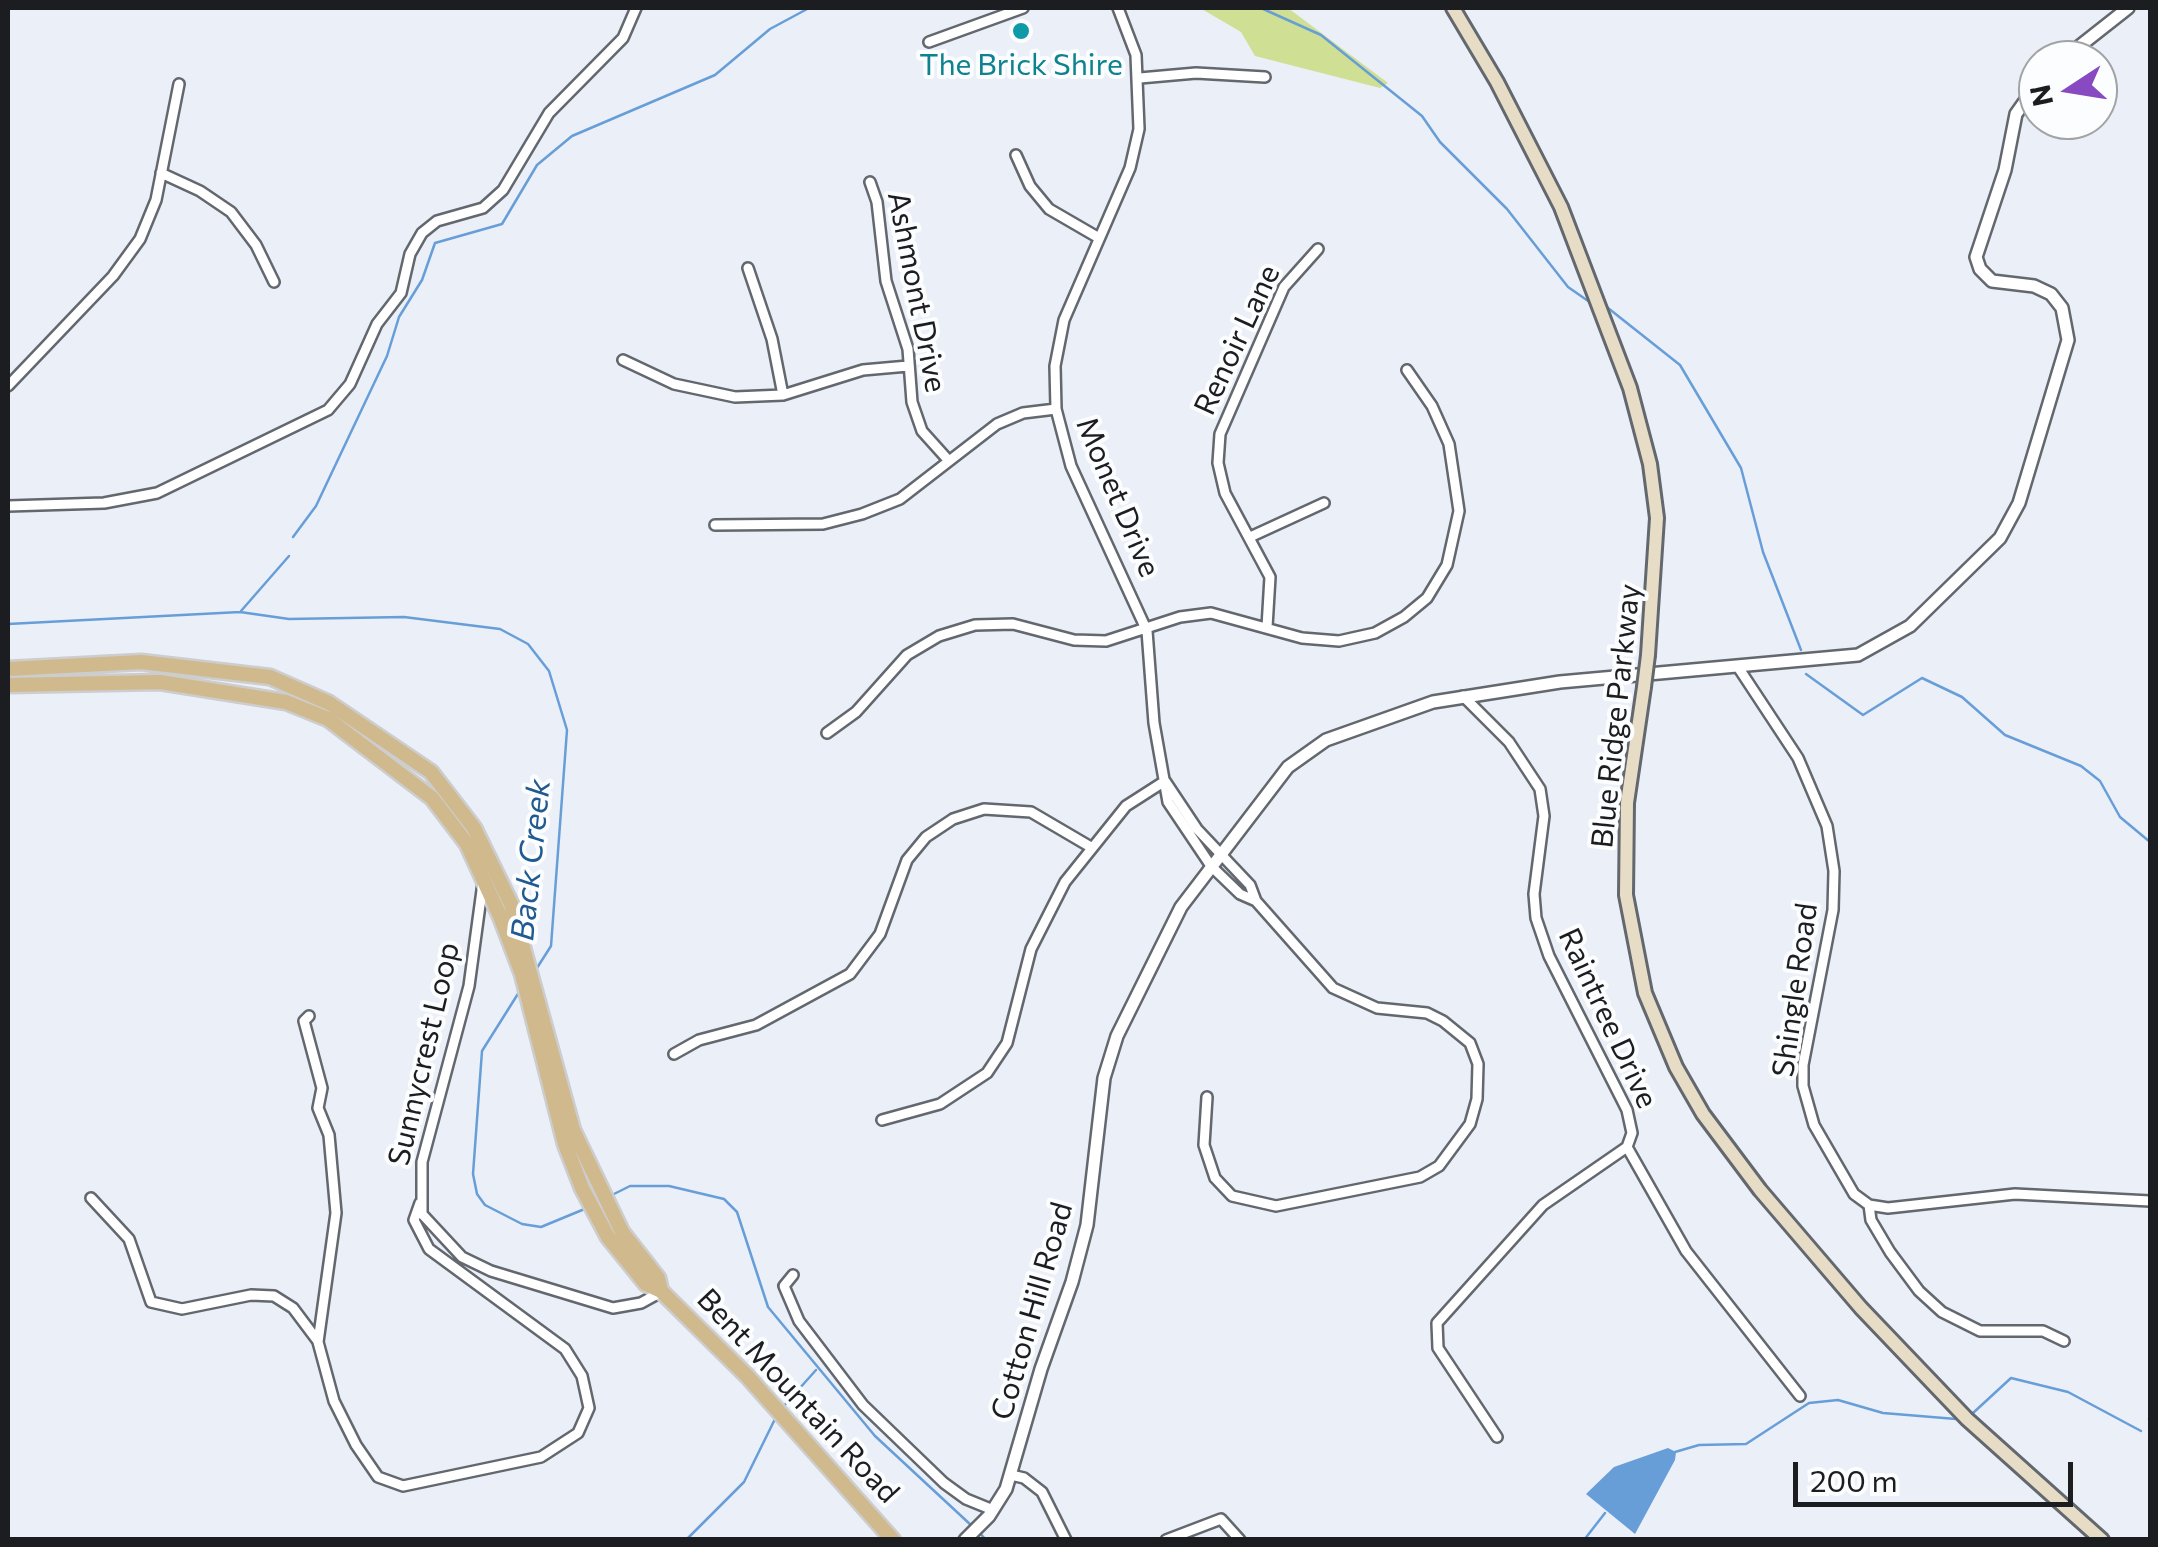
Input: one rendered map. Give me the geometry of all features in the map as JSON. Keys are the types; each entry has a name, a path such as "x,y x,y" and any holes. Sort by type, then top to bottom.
{"main road":[{"name":"Blue Ridge Parkway","path":"1452,8 1497,82 1562,208 1630,388 1650,464 1657,518 1648,655 1627,802 1626,895 1646,993 1676,1068 1703,1114 1760,1190 1861,1308 1967,1419 2102,1540"},
{"name":"Bent Mountain Road","path":"8,669 187,664 270,678 329,702 431,772 474,828 506,910 576,1173 608,1236 746,1376 894,1539"},
{"name":"Bent Mountain Road","path":"8,685 160,682 286,702 328,718 432,798 467,844 506,910"}],"street":[{"path":"8,506 104,502 158,493 328,410 350,384 377,324 401,293 410,254 422,233 438,221 483,208 503,190 549,113 623,38 636,8"},
{"path":"929,42 1024,8"},
{"name":"Monet Drive","path":"1118,8 1140,78 1136,149 1064,320 1055,366 1056,408 1071,466 1147,630 1164,792 1176,819 1212,866 1240,894 1256,900"},
{"path":"2087,40 2128,8"},
{"path":"1140,78 1196,72 1265,77"},
{"path":"8,386 125,261 153,212 179,84"},
{"name":"Cotton Hill Road","path":"965,1540 994,1510 1011,1475 1040,1368 1081,1254 1109,1057 1162,939 1275,781 1313,747 1386,716 1463,696 1560,682 1840,659 1884,644 1990,550 2013,516 2066,356 2068,330 2062,308 2051,294 2034,286 1988,278 1980,269 1976,250 2002,181 2018,111"},
{"path":"1016,155 1030,186 1049,210 1099,238"},
{"path":"162,173 231,212 256,245 274,282"},
{"name":"Ashmont Drive","path":"870,182 877,202 886,280 904,332 916,417 949,460"},
{"name":"Renoir Lane","path":"1267,626 1270,577 1220,478 1220,434 1284,287 1318,249"},
{"path":"748,268 768,326 783,394"},
{"path":"622,360 694,391 735,397 783,394 863,370 908,366"},
{"path":"827,733 856,712 907,655 956,629 1003,624 1090,642 1210,613 1321,642 1356,639 1404,617 1438,582 1457,533 1454,464 1437,416 1408,370"},
{"path":"715,525 823,524 862,514 900,499 1006,419 1056,408"},
{"path":"1250,537 1324,503"},
{"name":"Shingle Road","path":"1738,667 1798,758 1827,826 1834,870 1833,910 1802,1065 1803,1086 1823,1144 1854,1194 1869,1205 1871,1220 1890,1252 1919,1291 1942,1312 1980,1331 2043,1331 2064,1341"},
{"name":"Raintree Drive","path":"1463,696 1509,742 1540,789 1544,816 1534,894 1536,918 1549,956 1627,1110 1632,1133 1628,1147 1686,1251 1800,1396"},
{"path":"882,1120 958,1096 997,1060 1013,1027 1024,971 1039,927 1090,846 1126,806 1165,781"},
{"name":"Monet Drive","path":"1165,781 1198,829 1250,884 1256,900 1334,988 1377,1008 1427,1013 1470,1043 1478,1064 1477,1100 1457,1148 1420,1177 1276,1206 1232,1196 1216,1178 1204,1144 1207,1098"},
{"path":"674,1054 699,1040 756,1026 850,974 880,934 906,860 926,837 953,819 984,809 1016,809 1045,817 1090,846"},
{"name":"Sunnycrest Loop","path":"483,875 472,970 422,1162 420,1203 429,1224 450,1247 491,1270 613,1308 641,1303 662,1292"},
{"path":"309,1016 304,1021 322,1088 318,1108 329,1134 336,1213 318,1342"},
{"path":"1497,1437 1438,1348 1436,1323 1543,1205 1628,1147"},
{"path":"1869,1205 1909,1207 2015,1194 2150,1200"},
{"path":"91,1198 128,1239 151,1302 182,1310 251,1295 274,1296 293,1308 318,1342 345,1426 378,1476 392,1484 417,1486 518,1464 553,1451 578,1432 587,1417 588,1396 569,1354 429,1249 415,1228 414,1211 420,1203"},
{"path":"793,1275 784,1286 799,1321 863,1405 944,1483 994,1510"},
{"path":"1011,1475 1042,1492 1066,1540"},
{"path":"1166,1540 1222,1519 1240,1540"}],"green space":[{"path":"1200,8 1288,8 1388,83 1380,88 1255,56 1241,32"}],"water":[{"path":"1668,1448 1676,1452 1675,1460 1635,1534 1586,1494 1614,1467"}],"waterway":[{"path":"293,537 316,506 387,356 399,317 422,280 435,243 502,224 537,165 572,136 715,75 770,29 809,8"},
{"path":"1261,8 1321,35 1422,116 1440,142 1507,209 1568,287 1591,303"},
{"path":"1608,308 1680,365 1741,468 1763,552 1801,650"},
{"path":"241,611 289,556"},
{"name":"Back Creek","path":"8,624 240,612 289,619 404,617 500,629 528,644 549,671 567,730 551,946 535,971"},
{"path":"1806,674 1863,715 1922,678 1962,697 2005,735 2081,766 2100,781 2120,817 2150,842"},
{"name":"Back Creek","path":"521,989 482,1051 473,1174 477,1194 485,1205 522,1224 541,1227 587,1208"},
{"name":"Back Creek","path":"612,1195 630,1186 669,1186 724,1199 737,1212 768,1307 875,1436 972,1526"},
{"path":"782,1408 816,1370"},
{"path":"1973,1413 2011,1378 2068,1392 2141,1431"},
{"path":"1675,1452 1699,1445 1746,1444 1809,1403 1838,1400 1883,1413 1956,1419"},
{"path":"686,1540 744,1482 775,1419"},
{"path":"1584,1540 1605,1513"},
{"name":"Back Creek","path":"978,1531 986,1540"}],"place":[{"name":"The Brick Shire","path":"1021,31"}]}
